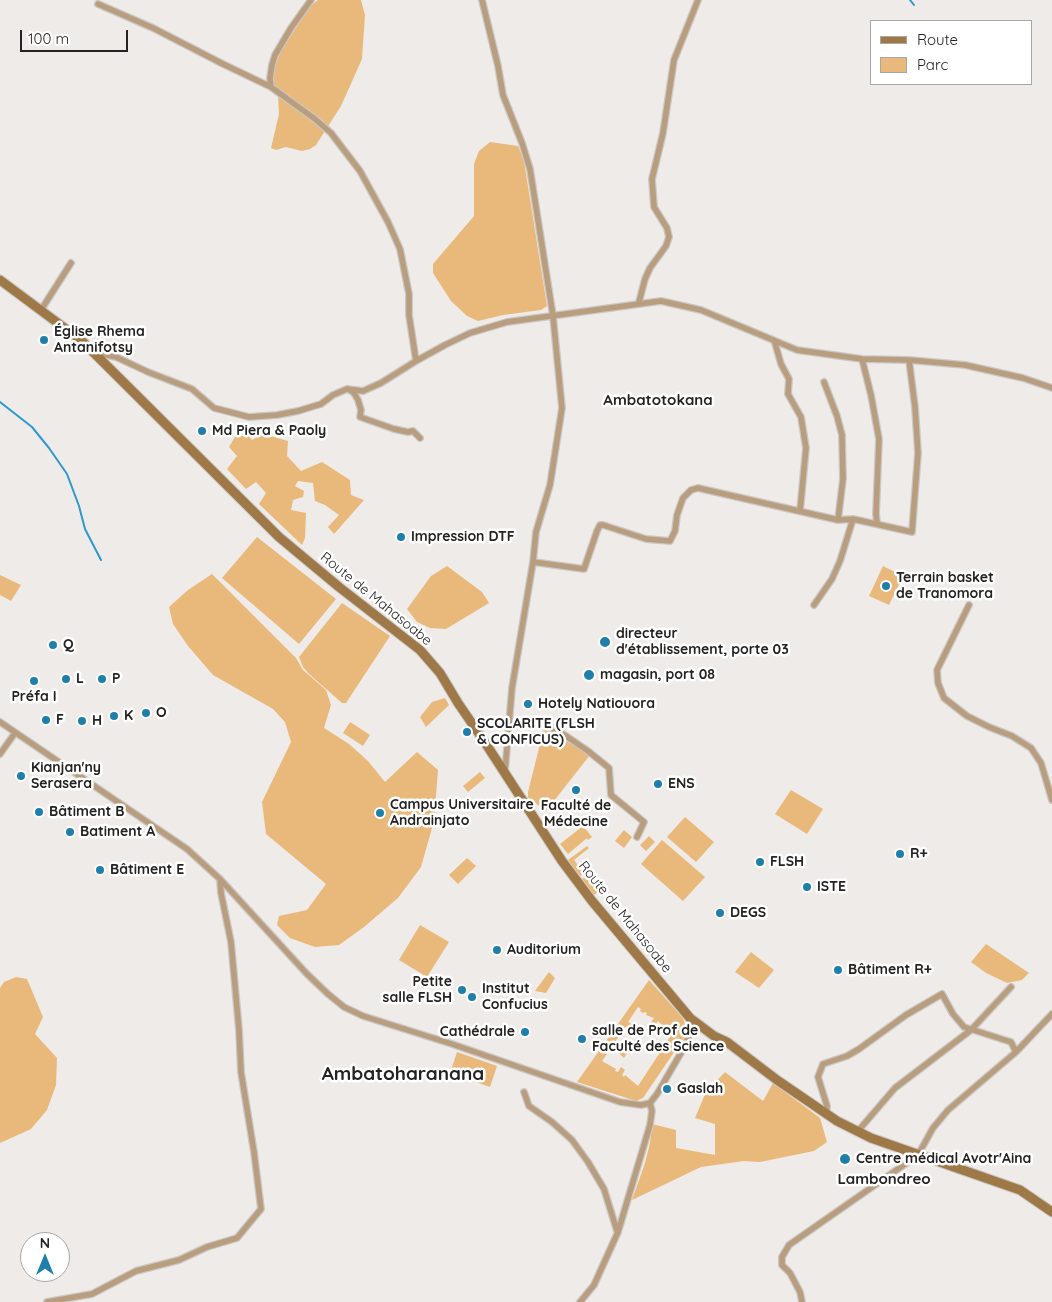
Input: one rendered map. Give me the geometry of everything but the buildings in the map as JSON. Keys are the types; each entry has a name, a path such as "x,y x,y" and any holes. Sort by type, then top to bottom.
{"street":[{"path":"271,87 272,65 276,55 291,28 311,0"},
{"path":"482,0 503,95 530,169 553,316 562,408 550,485 536,532 533,562 512,688 504,773"},
{"path":"639,302 650,268 666,246 669,238 667,228 654,207 652,179 663,133 674,60 698,0"},
{"path":"98,4 141,22 271,87 331,133 360,171 400,249 409,294 409,315 416,361"},
{"path":"41,310 71,263"},
{"name":"Route de Mahasoabe","path":"0,280 82,341 124,385 172,429 279,537 420,650 440,673 458,704 484,740 562,861 690,1018 714,1036 727,1042 826,1114 871,1138 1020,1190 1052,1212"},
{"path":"94,352 116,357 192,389 214,408 249,417 298,412 321,404 333,395 347,389 363,391 381,383 416,361 470,333 507,322 619,307 639,302 661,301 701,310 797,350 862,359 909,360 965,365 1023,378 1052,388"},
{"path":"775,342 780,364 789,379 788,394 801,417 806,448 800,512"},
{"path":"862,359 879,439 877,523"},
{"path":"533,562 584,570 597,531 603,524 646,539 670,541 675,531 677,515 683,498 690,490 698,488 838,520 852,519 877,523 912,532 918,453 909,360"},
{"path":"824,382 842,435 843,480 838,520"},
{"path":"347,389 354,393 358,400 361,410 360,417 394,429 408,432 413,431 420,438"},
{"path":"814,605 832,579 840,561 852,519"},
{"path":"968,604 937,670 938,683 944,698 967,716 1012,736 1031,748 1041,763 1052,800"},
{"path":"0,722 187,849 220,879 307,974 344,1007 363,1016 452,1044 620,1102 641,1105 650,1103 667,1078 687,1041 691,1029 690,1018"},
{"path":"541,722 581,746 609,768 611,796 644,822 637,837"},
{"path":"0,754 15,733"},
{"path":"47,1302 92,1294 136,1271 178,1260 207,1247 237,1238 261,1209 254,1152 240,1072 239,1030 231,942 220,879"},
{"path":"858,1131 895,1088 971,1030 1011,988"},
{"path":"826,1114 826,1106 818,1077 823,1064 847,1056 859,1049 906,1015 942,994 953,1014 964,1027 1011,1042 1016,1052"},
{"path":"802,1302 800,1292 790,1273 782,1265 782,1257 789,1245 918,1155 933,1128 948,1110 1016,1052 1052,1014"},
{"path":"524,1092 528,1106 552,1122 572,1140 588,1162 604,1189 618,1232"},
{"path":"580,1302 594,1284 618,1232 650,1125 652,1111 650,1103"}],"green space":[{"path":"318,0 361,0 365,15 362,59 341,106 316,145 302,151 286,147 276,150 271,148 279,114 278,96 274,91 271,78 274,62 310,6"},
{"path":"490,142 518,146 524,161 547,306 541,310 503,315 478,321 467,316 451,301 433,273 433,264 474,216 474,164 479,151"},
{"path":"263,434 288,441 287,456 301,471 322,462 350,480 351,495 364,500 334,534 328,527 339,515 325,505 315,501 313,483 298,481 295,486 304,491 303,497 293,500 291,510 306,513 305,538 302,545 259,504 266,493 256,482 246,489 227,469 237,456 229,447 235,437 248,435 252,440"},
{"path":"257,537 336,599 299,644 222,578"},
{"path":"447,566 482,592 489,603 446,629 430,628 417,622 407,609 431,576"},
{"name":"Terrain basket de Tranomora","path":"883,566 903,576 889,605 869,596"},
{"path":"212,574 296,658 303,670 326,690 331,705 324,728 349,744 368,761 385,782 417,752 438,770 434,821 421,867 398,898 339,945 315,947 290,938 277,925 279,916 307,910 326,884 266,834 262,802 291,742 285,722 273,709 213,675 188,646 173,624 169,607 188,590"},
{"path":"0,575 21,585 11,601 0,595"},
{"path":"342,603 390,636 346,703 342,703 309,674 303,667 299,657"},
{"path":"445,698 449,705 426,727 420,717 432,702"},
{"path":"350,722 370,735 363,746 343,733"},
{"path":"544,728 590,755 546,811 526,796 528,797"},
{"path":"480,772 485,778 468,792 463,786"},
{"path":"791,790 823,809 807,834 775,814"},
{"path":"685,817 714,842 696,862 667,837"},
{"path":"583,826 592,837 588,840 587,838 568,854 560,844"},
{"path":"624,830 632,837 624,848 615,841"},
{"path":"649,836 655,842 646,851 640,845"},
{"path":"662,840 705,877 683,901 641,864"},
{"path":"587,846 589,848 574,860 584,873 580,876 568,860"},
{"path":"467,858 476,866 458,884 449,875"},
{"path":"587,876 599,891 594,895 582,879"},
{"path":"420,925 449,942 427,977 399,960"},
{"path":"986,944 1029,973 1022,980 1007,983 986,973 971,962"},
{"path":"751,952 774,970 759,988 735,972"},
{"path":"549,972 555,978 546,993 535,991"},
{"path":"16,977 27,979 43,1017 35,1034 57,1058 56,1085 47,1110 31,1129 0,1143 0,988 4,982"},
{"path":"649,980 683,1018 686,1028 685,1036 643,1098 636,1101 577,1082","holes":["638,1007 641,1009 640,1011 654,1018 650,1024 654,1027 658,1021 663,1026 667,1026 666,1028 674,1031 638,1086 625,1075 624,1077 622,1075 625,1070 621,1067 618,1072 602,1061 612,1047 624,1058 629,1050 625,1047 624,1049 621,1047 622,1045 615,1042 625,1027 637,1036 641,1030 628,1022"]},
{"path":"457,1052 497,1066 490,1087 450,1073"},
{"path":"725,1072 763,1101 773,1083 820,1118 827,1142 814,1151 760,1162 744,1161 701,1167 632,1200 645,1163 652,1124 676,1130 676,1148 715,1155 715,1124 695,1118 706,1092"}],"waterway":[{"path":"910,0 914,5"},
{"path":"0,402 32,427 67,474 85,529 101,560"}],"place":[{"name":"Église Rhema Antanifotsy","path":"44,340"},
{"name":"Md Piera & Paoly","path":"202,431"},
{"name":"Impression DTF","path":"401,537"},
{"name":"Terrain basket de Tranomora","path":"886,586"},
{"name":"directeur d'établissement, porte 03","path":"605,642"},
{"name":"Q","path":"53,645"},
{"name":"magasin, port 08","path":"589,675"},
{"name":"L","path":"66,679"},
{"name":"P","path":"102,679"},
{"name":"Préfa I","path":"34,681"},
{"name":"Hotely Natiouora","path":"528,704"},
{"name":"O","path":"146,713"},
{"name":"K","path":"114,716"},
{"name":"F","path":"46,720"},
{"name":"H","path":"82,721"},
{"name":"SCOLARITE (FLSH & CONFICUS)","path":"467,732"},
{"name":"Kianjan'ny Serasera","path":"21,776"},
{"name":"ENS","path":"658,784"},
{"name":"Faculté de Médecine","path":"576,790"},
{"name":"Bâtiment B","path":"39,812"},
{"name":"Campus Universitaire Andrainjato","path":"380,813"},
{"name":"Batiment A","path":"70,832"},
{"name":"R+","path":"900,854"},
{"name":"FLSH","path":"760,862"},
{"name":"Bâtiment E","path":"100,870"},
{"name":"ISTE","path":"807,887"},
{"name":"DEGS","path":"720,913"},
{"name":"Auditorium","path":"497,950"},
{"name":"Bâtiment R+","path":"838,970"},
{"name":"Petite salle FLSH","path":"462,990"},
{"name":"Institut Confucius","path":"472,997"},
{"name":"Cathédrale","path":"525,1032"},
{"name":"salle de Prof de Faculté des Science","path":"582,1039"},
{"name":"Gaslah","path":"667,1089"},
{"name":"Centre médical Avotr'Aina","path":"845,1159"}],"district":[{"name":"Ambatotokana","path":"658,400"},
{"name":"Ambatoharanana","path":"403,1074"},
{"name":"Lambondreo","path":"884,1179"}]}
